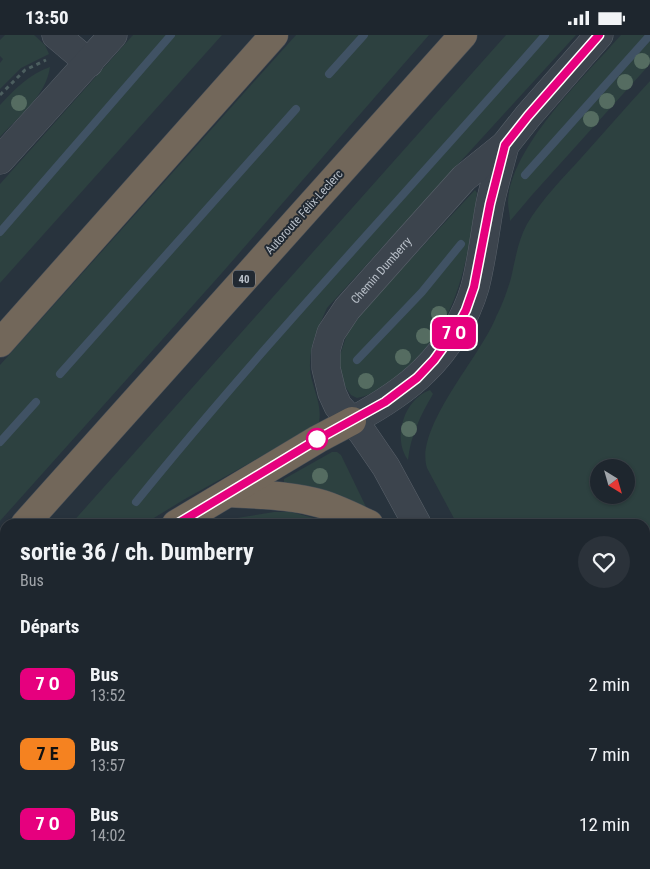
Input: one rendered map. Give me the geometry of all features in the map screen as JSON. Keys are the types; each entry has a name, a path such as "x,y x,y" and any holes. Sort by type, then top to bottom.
{"highway":[{"path":"0,343 274,35"},
{"name":"Autoroute Félix-Leclerc","path":"29,519 463,35"},
{"path":"185,519 318,439 352,421"},
{"path":"229,493 305,500 323,504 358,519"}],"street":[{"path":"0,161 113,35"},
{"name":"Chemin Dumberry","path":"414,519 386,467 352,421 338,406 328,380 326,368 326,350 334,327 347,309 464,178 505,145 532,111 599,35"},
{"path":"54,46 88,63"},
{"name":"Chemin Dumberry","path":"352,421 394,396 417,378 434,360 455,331 466,310 474,287 490,204 505,145"}],"path":[{"path":"0,95 54,46"}],"green space":[{"path":"5,35 34,35 45,45 49,54 21,68 0,89 0,63 3,59 0,56 0,40"},
{"path":"133,35 222,35 0,283 0,184"},
{"path":"296,35 429,35 221,274 2,519 0,519 0,365"},
{"path":"506,35 576,35 327,308 316,335 310,357 310,371 320,414 319,422 307,431 152,519 75,519"},
{"path":"621,35 650,35 650,64 510,221 508,202 512,181 522,158 535,136 570,91"},
{"path":"50,67 43,87 31,105 0,137 0,105 29,78"},
{"path":"650,81 650,519 454,519 427,468 426,452 430,433 451,392 488,333 506,293 524,230 539,206"},
{"path":"475,190 477,193 476,201 463,272 447,315 436,335 403,372 387,384 357,398 351,395 342,382 339,358 348,331 371,302"},
{"path":"430,390 433,394 417,426 408,460 403,451 401,441 403,420 413,402"},
{"path":"332,452 337,452 341,455 368,511 308,487 284,482 284,479"},
{"path":"274,512 291,512 317,519 231,519"}],"waterway":[{"path":"0,232 171,35"},
{"path":"329,74 364,35"},
{"path":"136,502 236,383 545,35"},
{"path":"525,175 650,35"},
{"path":"60,374 296,109"},
{"path":"357,360 422,292 461,244"},
{"path":"0,442 36,402"}],"bus line":[{"path":"185,519 318,439 385,402 426,370 455,331 466,310 474,287 490,204 505,145 556,83 599,35"}]}
